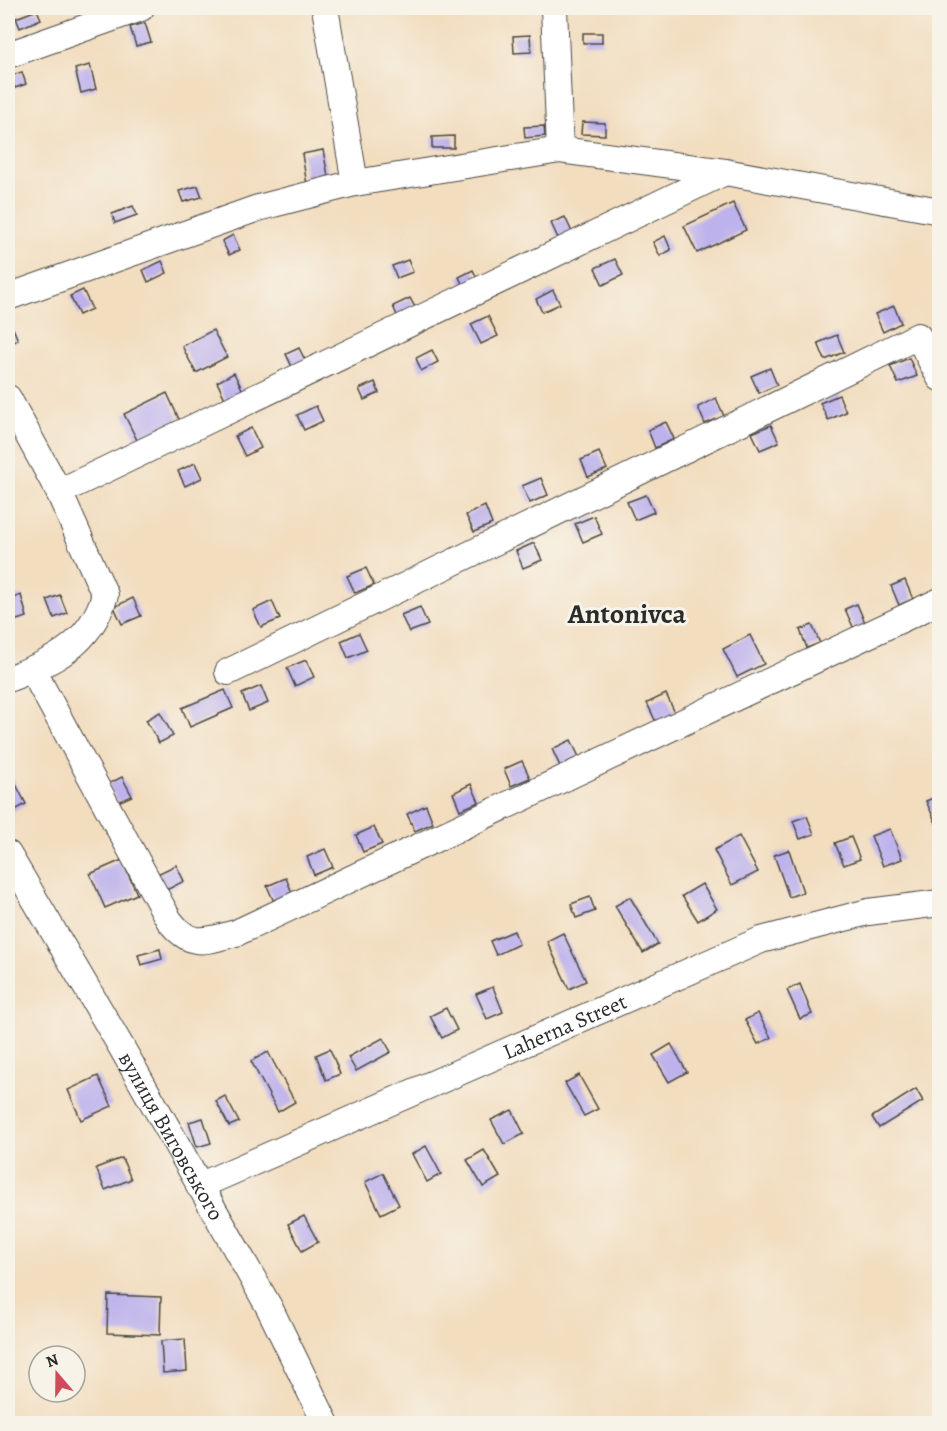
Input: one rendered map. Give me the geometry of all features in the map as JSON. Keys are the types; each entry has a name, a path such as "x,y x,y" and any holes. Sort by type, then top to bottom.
{"street":[{"path":"8,55 141,8"},
{"path":"325,8 355,183"},
{"path":"554,8 560,150"},
{"path":"8,297 258,208 355,183 560,150 725,172 939,211"},
{"path":"59,492 725,172"},
{"path":"228,672 918,336 939,378"},
{"path":"8,398 59,492 105,595 92,628 79,640 32,669 8,679"},
{"path":"32,669 169,920 179,933 200,943 236,933 939,601"},
{"name":"вулиця Виговського","path":"8,854 269,1307 326,1424"},
{"name":"Laherna Street","path":"199,1186 761,940 868,912 939,903"}],"building":[{"path":"37,10 41,19 20,28 16,18"},
{"path":"145,23 151,42 136,46 130,27"},
{"path":"583,33 602,33 602,43 583,43"},
{"path":"530,35 531,52 514,53 513,36"},
{"path":"90,65 96,89 81,93 75,69"},
{"path":"22,72 26,84 15,88 10,76"},
{"path":"934,74 940,74 940,112 935,112"},
{"path":"582,122 605,123 605,135 581,134"},
{"path":"544,126 545,136 525,138 524,127"},
{"path":"454,136 454,148 432,148 432,137"},
{"path":"323,150 329,181 307,185 302,154"},
{"path":"198,186 202,197 183,202 179,191"},
{"path":"733,203 746,230 697,253 684,226"},
{"path":"133,206 137,215 115,223 112,214"},
{"path":"565,217 572,232 558,238 551,223"},
{"path":"233,235 240,250 229,255 222,241"},
{"path":"665,236 671,250 660,256 653,242"},
{"path":"615,259 623,275 603,285 595,268"},
{"path":"408,260 413,272 397,278 392,266"},
{"path":"162,261 167,273 148,282 143,270"},
{"path":"473,270 480,285 466,292 459,277"},
{"path":"83,290 92,309 79,315 70,296"},
{"path":"553,290 560,304 542,312 536,299"},
{"path":"410,298 417,311 399,320 393,306"},
{"path":"894,306 901,323 883,332 875,314"},
{"path":"488,316 498,336 481,344 471,324"},
{"path":"8,317 18,340 8,345"},
{"path":"213,330 227,357 196,373 182,346"},
{"path":"837,335 844,352 825,360 818,343"},
{"path":"299,348 308,366 295,373 286,354"},
{"path":"432,350 438,362 421,371 416,358"},
{"path":"909,358 917,376 898,383 890,366"},
{"path":"770,368 777,385 759,393 751,376"},
{"path":"234,373 246,397 228,405 217,382"},
{"path":"375,382 379,393 364,400 359,389"},
{"path":"167,393 183,428 141,448 124,414"},
{"path":"839,395 846,412 828,420 820,403"},
{"path":"716,398 724,416 705,424 698,407"},
{"path":"316,406 323,421 304,430 297,415"},
{"path":"666,422 674,439 655,448 648,430"},
{"path":"771,425 779,442 760,450 752,433"},
{"path":"251,428 261,448 245,456 235,436"},
{"path":"599,452 607,469 588,477 581,460"},
{"path":"195,463 202,478 185,486 178,471"},
{"path":"541,478 548,495 530,503 522,486"},
{"path":"646,495 654,512 635,520 627,502"},
{"path":"485,506 492,524 474,532 466,515"},
{"path":"594,516 602,534 583,542 575,524"},
{"path":"534,543 542,560 523,568 516,551"},
{"path":"366,568 374,585 355,593 347,576"},
{"path":"905,580 913,599 899,605 891,586"},
{"path":"21,595 27,617 13,621 8,600"},
{"path":"60,595 67,613 54,618 47,600"},
{"path":"133,598 141,616 122,624 114,607"},
{"path":"272,601 280,619 261,627 253,610"},
{"path":"857,604 866,625 854,629 845,609"},
{"path":"420,607 428,625 409,632 401,615"},
{"path":"812,625 820,643 807,648 800,630"},
{"path":"359,633 367,650 348,658 341,641"},
{"path":"750,635 764,664 737,677 723,649"},
{"path":"306,660 314,677 295,686 287,668"},
{"path":"261,686 268,703 249,711 242,694"},
{"path":"225,690 233,708 190,727 182,708"},
{"path":"666,694 675,713 656,722 647,703"},
{"path":"160,712 173,736 159,743 146,720"},
{"path":"571,740 579,757 560,766 552,749"},
{"path":"522,761 530,778 511,786 504,769"},
{"path":"8,769 26,804 8,814"},
{"path":"122,777 132,796 118,802 108,784"},
{"path":"471,784 479,802 460,810 453,793"},
{"path":"938,796 940,824 937,825 926,801"},
{"path":"426,805 433,823 415,831 407,814"},
{"path":"807,816 814,834 800,839 793,821"},
{"path":"374,827 382,844 363,852 356,835"},
{"path":"890,829 902,859 883,866 871,836"},
{"path":"739,836 758,872 732,885 714,850"},
{"path":"851,837 860,859 844,865 835,843"},
{"path":"325,849 333,867 314,875 307,857"},
{"path":"789,850 803,892 789,897 774,855"},
{"path":"122,860 137,894 105,908 90,874"},
{"path":"176,865 184,881 157,895 149,878"},
{"path":"286,878 293,895 275,904 267,886"},
{"path":"702,884 717,909 698,921 682,896"},
{"path":"590,897 595,911 576,918 571,904"},
{"path":"630,897 658,944 643,953 615,906"},
{"path":"514,931 519,944 496,955 490,941"},
{"path":"563,933 586,981 569,989 547,941"},
{"path":"160,949 162,959 141,965 138,955"},
{"path":"800,984 812,1014 800,1019 787,990"},
{"path":"493,987 503,1012 487,1019 476,994"},
{"path":"446,1008 457,1030 442,1038 430,1016"},
{"path":"758,1013 771,1038 758,1044 745,1020"},
{"path":"383,1038 391,1052 356,1071 348,1057"},
{"path":"671,1044 687,1072 669,1082 653,1055"},
{"path":"330,1049 340,1074 326,1080 316,1055"},
{"path":"268,1052 295,1102 278,1112 251,1061"},
{"path":"579,1075 598,1109 584,1116 565,1083"},
{"path":"98,1076 112,1106 81,1120 68,1090"},
{"path":"916,1089 923,1101 879,1128 872,1117"},
{"path":"225,1096 239,1122 229,1126 216,1101"},
{"path":"512,1110 524,1134 504,1144 491,1120"},
{"path":"203,1118 211,1143 197,1147 189,1122"},
{"path":"426,1146 441,1174 427,1182 412,1154"},
{"path":"484,1150 500,1177 483,1187 467,1160"},
{"path":"122,1158 131,1179 105,1190 96,1168"},
{"path":"383,1173 399,1205 381,1214 365,1182"},
{"path":"304,1216 318,1242 302,1251 288,1224"},
{"path":"108,1295 161,1297 160,1335 107,1333"},
{"path":"185,1339 187,1371 163,1373 161,1341"}],"district":[{"name":"Antonivca","path":"627,613"}]}
